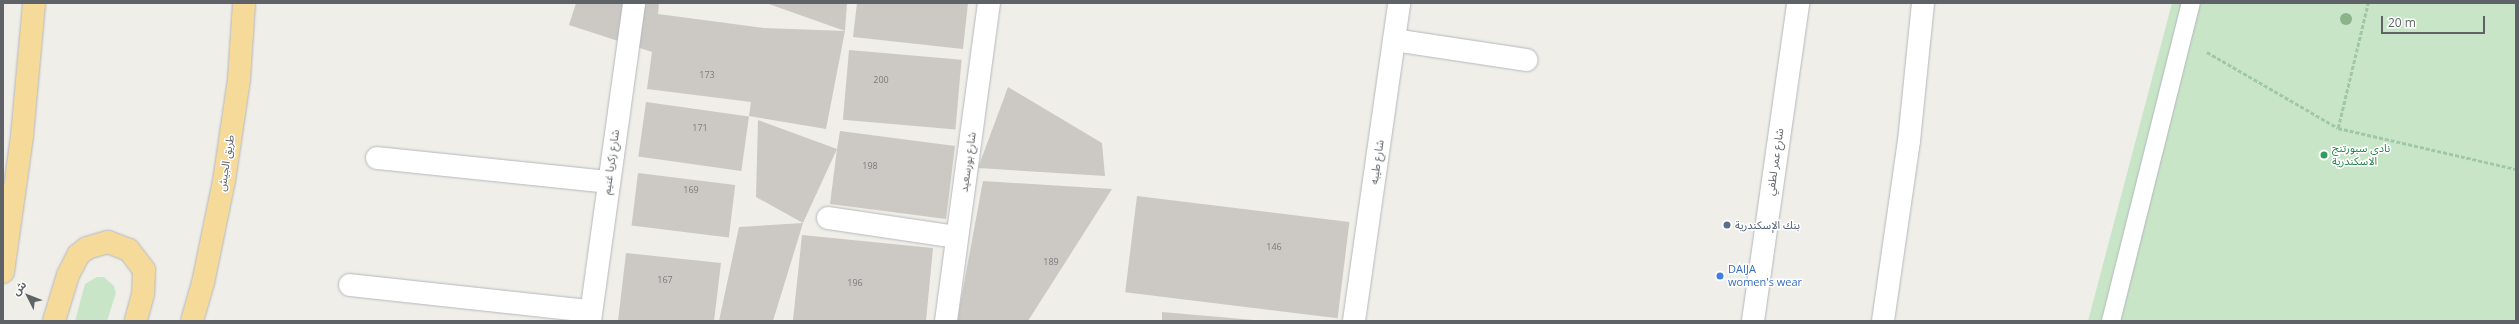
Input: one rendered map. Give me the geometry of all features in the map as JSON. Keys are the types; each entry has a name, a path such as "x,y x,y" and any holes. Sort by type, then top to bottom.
{"highway":[{"path":"3,272 22,136 34,3"},
{"name":"طريق الجيش","path":"192,321 203,282 224,182 239,79 244,3"},
{"path":"54,321 68,275 78,255 92,246 108,242 129,250 144,270 143,294 136,321"}],"street":[{"name":"شارع زكريا غنيم","path":"590,316 634,3"},
{"name":"شارع بورسعيد","path":"946,321 989,3"},
{"name":"شارع طيبه","path":"1354,321 1399,3"},
{"name":"شارع عمر لطفي","path":"1753,321 1798,3"},
{"path":"1883,321 1909,141 1923,3"},
{"path":"1394,40 1526,60"},
{"path":"377,158 609,182"},
{"path":"828,218 957,237"},
{"path":"350,285 590,316"}],"lane":[{"path":"2110,321 2191,3"}],"path":[{"path":"2338,128 2368,3"},
{"path":"2182,39 2338,128 2516,169"}],"green space":[{"name":"نادي سبورتنج الاسكندرية","path":"2172,3 2516,3 2516,321 2088,321"},
{"path":"97,277 104,277 114,286 116,293 107,321 75,321 85,284"}],"building":[{"path":"576,3 659,3 658,14 764,28 845,31 826,129 749,116 751,102 647,89 652,52 569,25"},
{"path":"766,3 847,3 845,31"},
{"path":"857,3 968,3 963,49 853,37"},
{"path":"849,50 962,60 955,130 843,120"},
{"path":"1008,87 1102,143 1105,176 978,168"},
{"path":"646,102 749,116 741,171 638,156"},
{"path":"758,120 837,149 803,223 756,197"},
{"path":"840,131 955,146 946,219 830,204"},
{"path":"638,173 735,185 729,238 632,226"},
{"path":"983,181 1112,189 1028,321 957,321"},
{"path":"1137,196 1349,222 1338,318 1125,292"},
{"path":"803,223 773,321 719,321 739,227"},
{"path":"802,235 933,248 926,321 793,320"},
{"path":"626,253 721,263 714,321 618,321"},
{"path":"1162,312 1254,320 1254,321 1162,321"}],"place":[{"name":"نادي سبورتنج الاسكندرية","path":"2324,155"},
{"name":"بنك الإسكندرية","path":"1727,225"},
{"name":"DAIJA women's wear","path":"1720,276"}]}
